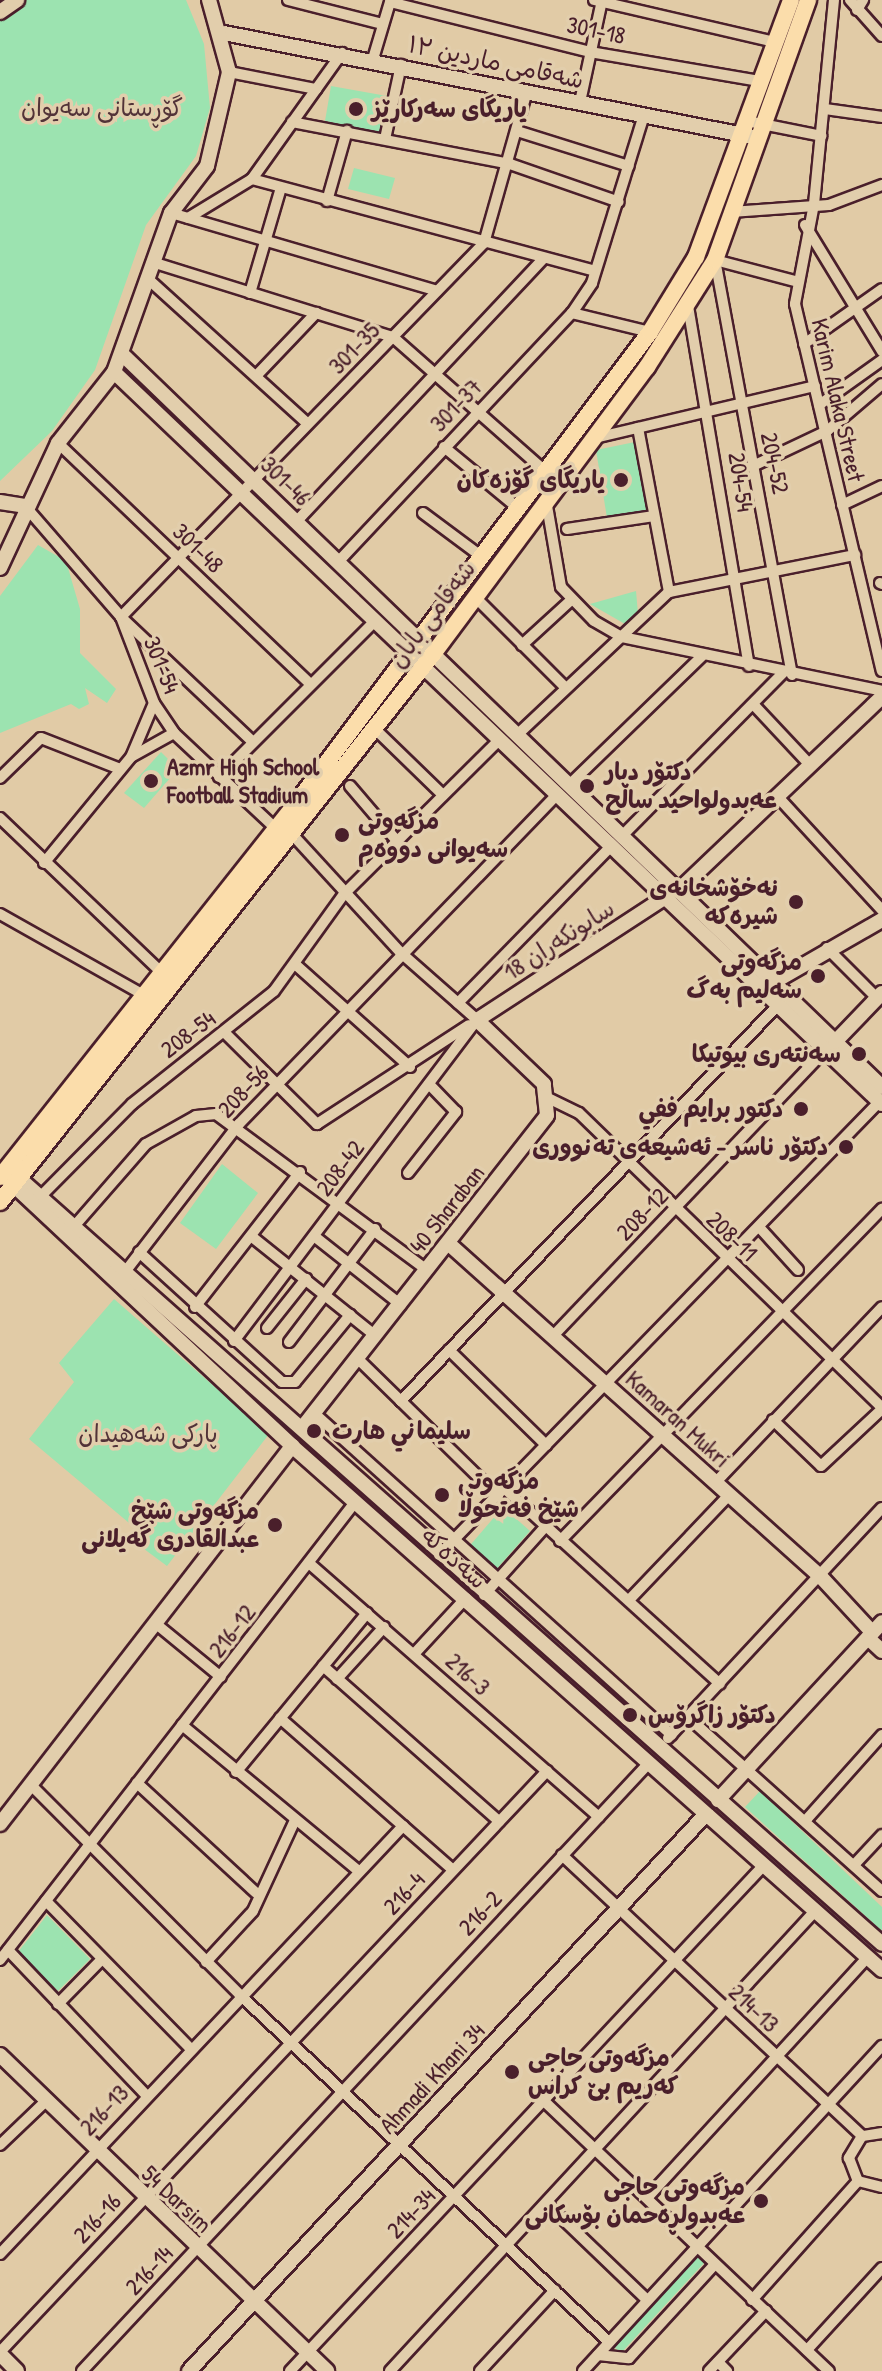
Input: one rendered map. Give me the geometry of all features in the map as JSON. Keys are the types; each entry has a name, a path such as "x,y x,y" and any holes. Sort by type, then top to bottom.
{"main road":[{"path":"0,12 17,0"},
{"path":"0,568 25,506 58,443 114,372 171,213 207,166 229,72 224,33 209,0"},
{"path":"6,1174 142,994 283,830 414,646 650,332 696,257 753,129 760,81 791,0"},
{"name":"شەقامی بابان","path":"0,1202 6,1174 283,830 374,728 428,660 688,306 715,260 753,129 808,0"},
{"name":"شەقامی ماردین ١٣","path":"224,33 373,59 644,115 753,129"},
{"name":"301-46","path":"122,354 338,562 414,646"},
{"name":"301-46","path":"114,372 376,620 414,646"},
{"path":"0,502 25,506"},
{"path":"414,646 500,739 678,891 774,982 881,1098"},
{"path":"428,660 517,735 563,790"},
{"path":"678,891 882,694"},
{"path":"616,841 664,898 778,1005 830,1046"},
{"name":"18 سابونکەران","path":"477,1020 664,898"},
{"path":"774,982 827,948 882,920"},
{"path":"830,1046 880,996"},
{"path":"477,1020 544,1084 550,1099"},
{"name":"40 Sharaban","path":"302,1428 543,1122 550,1099"},
{"name":"سەدەکە","path":"6,1174 42,1195 77,1223 190,1324 532,1637 546,1660 649,1763 882,1970"},
{"name":"سەدەکە","path":"6,1174 176,1339 292,1446 523,1650 546,1660 657,1747 879,1940"},
{"name":"Kamaran Mukri","path":"448,1243 821,1577 876,1630 882,1651"},
{"path":"176,1339 190,1324"},
{"path":"0,1824 292,1446"},
{"path":"718,1800 876,1630"},
{"path":"523,1650 532,1637"},
{"name":"Ahmadi Khani 34","path":"189,2371 706,1814"},
{"path":"832,1925 846,1925 845,1910"},
{"path":"865,1954 861,1936 879,1940"},
{"name":"54 Darsim","path":"0,2055 93,2151 327,2371"},
{"path":"0,2353 17,2371"}],"street":[{"path":"288,0 383,24"},
{"path":"419,9 430,0"},
{"name":"Karim Alaka Street","path":"834,0 814,204 805,225 795,281 804,344 882,671"},
{"path":"850,0 881,30"},
{"path":"857,10 863,0"},
{"name":"301-18","path":"373,59 390,1 590,52 760,81"},
{"path":"580,102 599,1 774,42"},
{"path":"188,218 252,179 342,53"},
{"path":"385,139 401,65"},
{"path":"229,72 316,89"},
{"path":"484,243 510,164 527,91"},
{"path":"825,109 882,117"},
{"name":"301-37","path":"338,562 572,313 595,271 644,115"},
{"path":"292,122 510,164 619,202"},
{"path":"753,129 822,136"},
{"path":"327,201 347,131"},
{"path":"517,131 629,166"},
{"path":"252,179 595,271"},
{"path":"250,293 281,188"},
{"path":"731,212 772,214 881,189"},
{"path":"171,213 437,291"},
{"path":"805,225 882,351"},
{"name":"301-35","path":"121,617 484,243"},
{"name":"301-37","path":"296,522 543,259"},
{"path":"715,260 795,281"},
{"name":"204-52","path":"715,260 776,571 788,674"},
{"path":"152,262 393,337 475,415 546,472"},
{"path":"147,278 308,424"},
{"path":"804,344 857,313 882,289"},
{"name":"204-54","path":"688,306 710,411 749,666"},
{"path":"257,375 316,313"},
{"path":"572,313 650,332"},
{"path":"819,405 882,360"},
{"path":"755,465 827,431 882,384"},
{"path":"593,438 815,386"},
{"path":"638,428 669,592"},
{"name":"301-48","path":"58,443 309,683"},
{"path":"444,447 518,508"},
{"path":"842,505 882,486"},
{"path":"546,499 561,587 570,601 622,637 882,694"},
{"name":"301-54","path":"25,506 121,617 154,703 174,733 219,777 283,830 400,952 477,1020"},
{"path":"423,513 481,556"},
{"path":"567,529 654,516"},
{"path":"517,735 564,686 669,592 855,555"},
{"path":"476,598 564,686"},
{"path":"522,645 570,601"},
{"path":"121,617 253,742"},
{"path":"219,777 309,683 376,620"},
{"name":"208-56","path":"128,1268 239,1124 275,1085 400,952 702,656"},
{"path":"458,1003 753,704 788,674"},
{"path":"131,757 154,703"},
{"path":"753,704 810,765"},
{"path":"374,728 443,795"},
{"path":"44,863 131,757 174,733"},
{"path":"0,778 41,738 120,769"},
{"name":"208-54","path":"42,1195 132,1104 224,1032 296,965 344,894 500,739"},
{"path":"350,786 397,841"},
{"path":"778,797 882,910"},
{"path":"0,818 161,972"},
{"path":"0,914 142,994"},
{"path":"827,948 880,996"},
{"path":"296,965 410,1067"},
{"path":"401,1401 625,1161 778,1005"},
{"path":"224,1032 317,1124 410,1067 477,1020"},
{"name":"208-42","path":"234,1341 477,1020"},
{"name":"208-12","path":"553,1336 830,1046"},
{"path":"408,1173 456,1112 429,1084"},
{"path":"439,1555 881,1098"},
{"name":"208-11","path":"550,1099 579,1113 882,1409"},
{"path":"77,1223 167,1130 216,1114 239,1124 427,1270"},
{"path":"195,1307 300,1172"},
{"path":"560,1541 882,1209"},
{"path":"759,1227 798,1270"},
{"path":"289,1342 375,1229"},
{"path":"251,1236 376,1336"},
{"path":"314,1236 401,1305"},
{"path":"139,1252 195,1307 282,1382 295,1382 350,1315"},
{"path":"267,1328 306,1279"},
{"path":"716,1482 882,1307"},
{"path":"449,1350 546,1445"},
{"path":"245,1376 249,1354"},
{"path":"358,1359 501,1493 630,1599 720,1684"},
{"path":"773,1420 813,1460 828,1464 882,1409"},
{"path":"314,1413 671,1735"},
{"path":"630,1599 729,1495"},
{"name":"216-12","path":"0,1960 356,1501"},
{"path":"657,1747 689,1718 882,1508"},
{"path":"484,1595 545,1527"},
{"name":"216-3","path":"310,1564 599,1817"},
{"path":"415,1653 466,1598"},
{"path":"236,1772 367,1613"},
{"path":"155,1623 221,1677"},
{"path":"337,1679 384,1627"},
{"path":"323,1666 499,1821"},
{"path":"280,1718 453,1870"},
{"path":"689,1718 749,1767 882,1891"},
{"path":"182,1725 357,1870"},
{"path":"806,1820 882,1735"},
{"name":"216-2","path":"343,2091 649,1763"},
{"name":"216-4","path":"291,2043 547,1771"},
{"path":"137,1783 256,1893"},
{"path":"31,1785 240,1995 609,2342"},
{"path":"206,1962 253,1911 256,1893 279,1868 295,1820"},
{"name":"216-13","path":"1,2250 357,1870 403,1826"},
{"path":"854,1865 882,1835"},
{"name":"214-13","path":"562,1855 862,2136"},
{"name":"214-34","path":"290,2371 764,1865"},
{"path":"46,1901 190,2048"},
{"path":"390,2371 815,1911"},
{"path":"8,1950 146,2095"},
{"path":"647,2198 777,2057 865,1954"},
{"path":"58,2004 102,1959"},
{"name":"216-16","path":"0,2353 143,2197 291,2043"},
{"path":"583,2371 882,2046"},
{"name":"216-14","path":"82,2371 343,2091"},
{"path":"543,2100 829,2371"},
{"path":"0,2145 45,2102"},
{"path":"858,2181 849,2158 862,2136 882,2133"},
{"path":"858,2181 882,2187"},
{"path":"752,2300 858,2181"},
{"path":"546,2203 647,2300"},
{"path":"598,2355 629,2358 715,2264"},
{"path":"807,2350 882,2268"},
{"path":"480,2371 555,2290"},
{"path":"709,2371 766,2311"},
{"path":"718,2362 727,2371"}],"green space":[{"name":"گۆڕستانی سەیوان","path":"25,0 186,0 204,44 210,108 196,156 146,225 95,370 52,431 0,481 0,18"},
{"name":"یاریگای سەرکارێز","path":"331,86 387,96 380,133 325,121"},
{"path":"354,168 395,178 389,199 348,189"},
{"name":"یاریگای گۆزەکان","path":"635,442 648,511 607,518 596,450"},
{"path":"38,545 66,561 80,609 80,653 116,689 107,703 85,688 89,704 79,709 71,704 0,733 0,596"},
{"path":"636,591 638,614 625,624 590,604"},
{"name":"Azmr High School Football Stadium","path":"161,752 178,769 144,808 124,793"},
{"path":"222,1164 258,1193 216,1249 180,1223"},
{"name":"پارکی شەهیدان","path":"114,1299 269,1434 167,1566 136,1543 141,1533 29,1439 74,1382 59,1363"},
{"path":"503,1507 530,1531 493,1573 466,1550"},
{"path":"760,1791 882,1907 882,1931 745,1807"},
{"path":"47,1915 90,1959 58,1991 18,1952"},
{"path":"697,2255 705,2262 621,2353 613,2346"}],"place":[{"name":"یاریگای سەرکارێز","path":"356,109"},
{"name":"یاریگای گۆزەکان","path":"621,480"},
{"name":"Azmr High School Football Stadium","path":"151,781"},
{"name":"دکتۆر دیار عەبدولواحید ساڵح","path":"587,786"},
{"name":"مزگەوتی سەیوانی دووەم","path":"342,835"},
{"name":"نەخۆشخانەی شیرەکە","path":"796,902"},
{"name":"مزگەوتی سەلیم بەگ","path":"818,976"},
{"name":"سەنتەری بیوتیکا","path":"859,1054"},
{"name":"دكتور برايم ففي","path":"801,1109"},
{"name":"دکتۆر ناسر - ئەشیعەی تەنووری","path":"846,1147"},
{"name":"سليماني هارت","path":"314,1431"},
{"name":"مزگەوتی شێخ فەتحوڵا","path":"442,1495"},
{"name":"مزگەوتی شێخ عبدالقادری گەیلانی","path":"275,1525"},
{"name":"دکتۆر زاگرۆس","path":"630,1715"},
{"name":"مزگەوتی حاجی کەریم بێ کراس","path":"512,2072"},
{"name":"مزگەوتی حاجی عەبدولڕەحمان بۆسکانی","path":"761,2201"}]}
